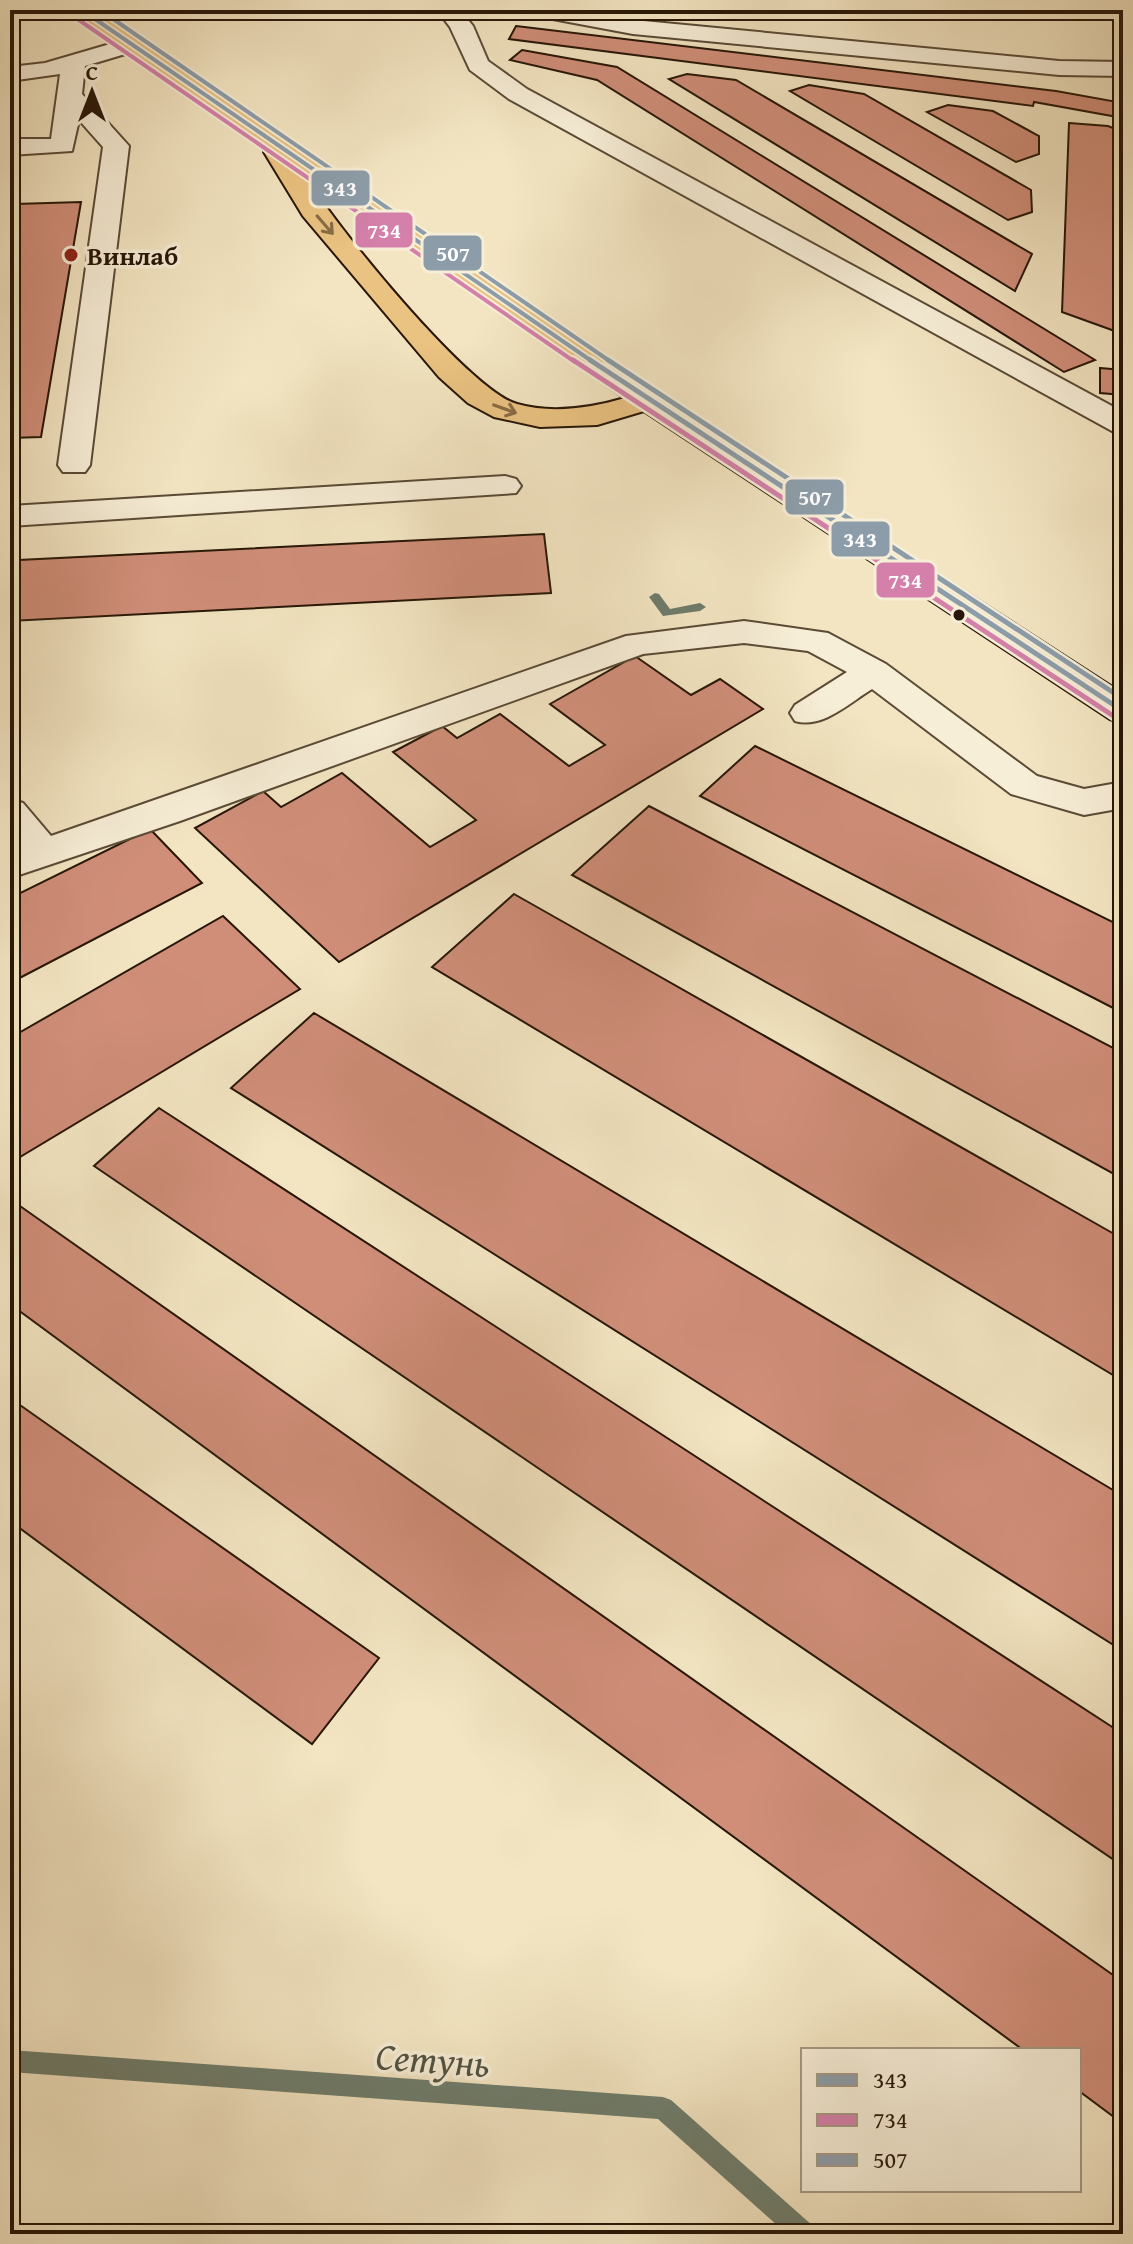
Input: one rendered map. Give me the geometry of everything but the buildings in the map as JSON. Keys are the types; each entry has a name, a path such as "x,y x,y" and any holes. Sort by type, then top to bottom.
{"main road":[{"path":"82,10 648,400 1123,711"},
{"path":"267,137 312,210 450,371 479,397 505,411 540,418 597,416 648,400"}],"street":[{"path":"448,10 461,26 478,65 518,94 1123,424"},
{"path":"542,10 633,27 1059,68 1123,69"},
{"path":"10,74 73,63 134,44"},
{"path":"10,147 63,146 73,63"},
{"path":"70,96 116,146 74,465"},
{"path":"10,516 505,486"},
{"path":"10,812 26,858 172,823 524,696 638,644 744,632 816,641 873,672 1024,785 1084,802 1123,795"},
{"path":"808,713 873,672"}],"waterway":[{"path":"655,597 667,613 700,607"},
{"name":"Сетунь","path":"10,2061 663,2108 805,2234"}],"transit line":[{"name":"343","path":"82,10 648,400 1123,711"},
{"name":"507","path":"100,10 654,392 1123,699"},
{"name":"734","path":"76,18 642,408 1118,719"}],"place":[{"name":"Винлаб","path":"71,255"}]}
